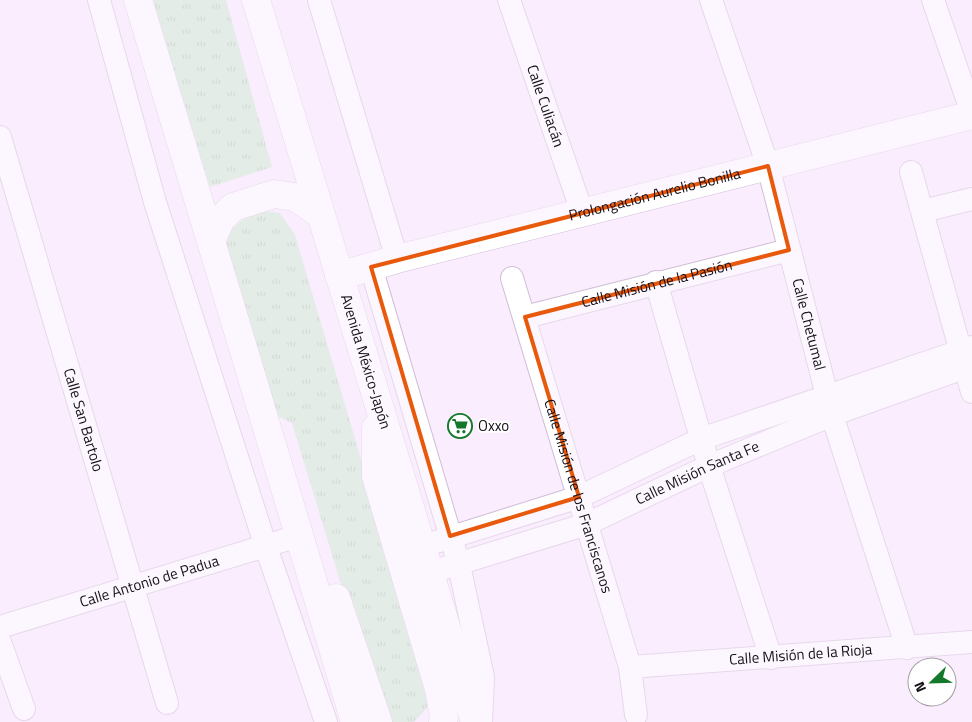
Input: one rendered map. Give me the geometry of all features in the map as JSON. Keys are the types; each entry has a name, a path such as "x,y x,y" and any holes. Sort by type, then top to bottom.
{"main road":[{"path":"138,0 212,239 268,427 298,536 355,722"},
{"name":"Avenida México-Japón","path":"256,0 428,573 475,722"},
{"name":"Prolongación Aurelio Bonilla","path":"339,276 397,259 972,114"},
{"path":"212,239 221,219 233,207 274,194 295,197 319,213"},
{"path":"376,400 376,476 439,689 444,717 443,722"},
{"path":"268,427 302,495 378,722"}],"street":[{"path":"99,0 156,202 266,546 326,722"},
{"path":"319,0 397,259"},
{"name":"Calle Culiacán","path":"509,0 582,212"},
{"name":"Calle Chetumal","path":"710,0 768,166 830,406 907,648"},
{"path":"932,0 972,114"},
{"name":"Calle San Bartolo","path":"0,137 167,704"},
{"path":"911,172 967,357 972,392"},
{"path":"923,211 972,199"},
{"name":"Calle Misión de la Pasión","path":"525,317 656,282 789,250"},
{"path":"371,267 459,565 483,677 481,722"},
{"name":"Calle Misión de los Franciscanos","path":"512,278 630,667 636,715"},
{"path":"656,282 709,466 771,658"},
{"name":"Calle Misión Santa Fe","path":"420,546 579,497 701,439 830,406 967,357"},
{"name":"Calle Misión Santa Fe","path":"428,573 587,524 830,406"},
{"name":"Calle Antonio de Padua","path":"0,627 132,589 298,536"},
{"path":"0,642 24,709"},
{"name":"Calle Misión de la Rioja","path":"630,667 972,642"}],"highlighted area":[{"path":"768,166 789,250 525,317 579,497 450,536 371,267"}],"green space":[{"path":"152,0 226,0 272,167 210,187"},
{"path":"265,211 280,213 295,235 421,662 431,699 426,709 414,722 384,722 381,716 292,423 277,416 226,244 228,232 242,220"}],"place":[{"name":"Oxxo","path":"460,426"}]}
